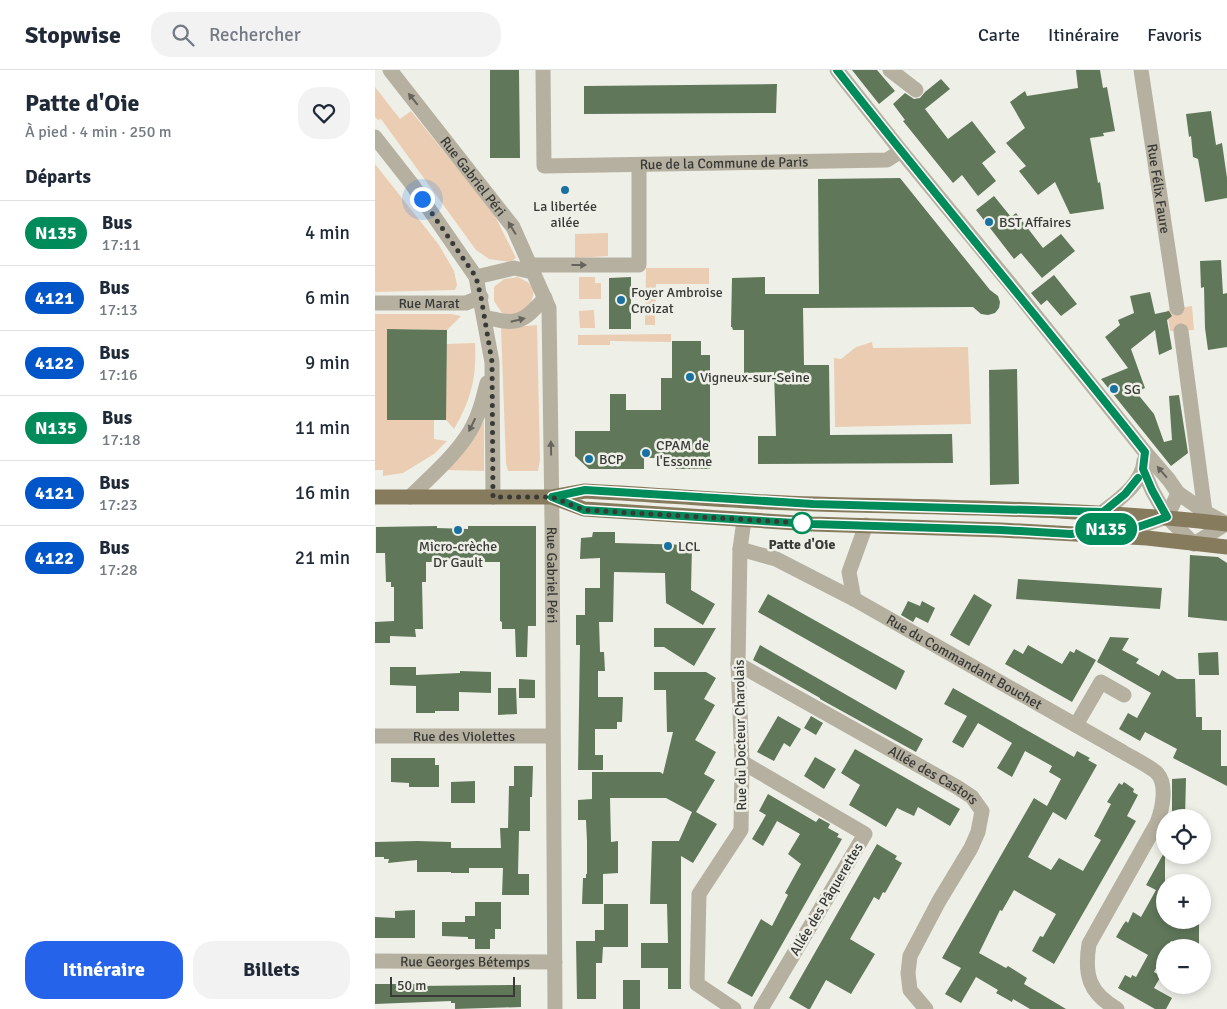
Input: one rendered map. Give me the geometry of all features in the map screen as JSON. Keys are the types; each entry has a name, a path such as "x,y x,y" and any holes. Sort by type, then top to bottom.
{"main road":[{"path":"375,497 552,497 585,490 804,504 1103,512 1227,524"},
{"path":"552,497 584,510 744,520 1147,538 1227,548"}],"street":[{"name":"Rue Gabriel Péri","path":"390,70 513,227 549,308 555,1009"},
{"name":"Rue de la Commune de Paris","path":"543,70 545,166 887,160 901,151"},
{"path":"837,70 1169,480 1178,494 1227,524"},
{"path":"890,70 916,90"},
{"name":"Rue Félix Faure","path":"1141,70 1177,308"},
{"path":"375,137 411,183 476,277 492,362 493,497"},
{"path":"476,277 514,268 639,266 639,165"},
{"name":"Rue Marat","path":"375,303 466,304 481,297"},
{"path":"484,317 508,322 527,318 545,298"},
{"path":"1181,331 1205,512"},
{"path":"410,497 453,454 471,430 482,403 492,362"},
{"path":"1103,512 1125,494 1143,469 1145,452"},
{"path":"1143,469 1167,517 1194,544 1227,524"},
{"path":"1071,534 1112,528 1138,527 1167,517 1178,494"},
{"name":"Rue du Docteur Charolais","path":"734,1009 697,984 699,894 741,830 742,762 738,664 740,549 744,520"},
{"path":"854,599 849,572 866,525"},
{"name":"Rue du Commandant Bouchet","path":"740,549 776,558 854,599 1076,725 1157,774 1162,786 1162,811 1089,944 1086,961 1093,991 1105,1003 1117,1009"},
{"name":"Allée des Castors","path":"738,664 957,787 972,797 982,811 978,832 971,848 939,901 910,956 908,972 910,990 926,1009"},
{"path":"1076,725 1101,682 1124,695"},
{"name":"Rue des Violettes","path":"375,736 553,736"},
{"name":"Allée des Pâquerettes","path":"742,762 865,834 761,1009"},
{"name":"Rue Georges Bétemps","path":"375,961 555,962"}],"shaded area":[{"path":"375,87 400,119 411,111 493,212 516,258 510,262 489,259 476,250 381,119 378,120 375,117"},
{"path":"375,164 439,245 454,271 457,285 455,290 375,292"},
{"path":"608,233 608,256 575,258 575,234"},
{"path":"646,268 709,268 709,284 656,284 655,325 645,325"},
{"path":"518,277 529,283 534,290 531,303 521,313 502,313 494,301 494,287 504,279"},
{"path":"579,277 595,277 595,283 601,283 601,299 579,299"},
{"path":"1192,306 1194,330 1170,331 1167,310"},
{"path":"594,310 595,328 580,328 579,311"},
{"path":"375,314 451,314 461,316 447,330 387,329 387,419 434,420 434,439 447,441 434,454 403,473 383,476 383,470 375,470"},
{"path":"537,325 540,460 538,471 508,471 506,463 501,328"},
{"path":"671,334 671,342 610,341 610,345 578,345 578,335"},
{"path":"872,342 873,348 968,347 971,424 835,427 834,358 841,359 856,347"},
{"path":"475,343 475,367 472,388 465,408 454,429 446,420 446,344"},
{"path":"484,421 484,471 446,470 466,448"}],"building":[{"path":"490,70 519,70 520,158 490,158"},
{"path":"852,70 877,70 895,91 879,104"},
{"path":"1076,70 1100,70 1103,88 1107,87 1115,131 1103,133 1104,136 1090,138 1104,209 1070,214 1055,182 1038,195 1019,171 1026,166 1006,143 1025,128 1010,102 1025,91 1027,96 1078,88"},
{"path":"941,79 950,89 925,109 948,139 972,121 996,152 982,163 996,181 978,196 962,175 953,183 903,121 905,120 893,104 905,93 914,99 920,98"},
{"path":"777,84 776,113 584,114 584,86"},
{"path":"1211,111 1216,145 1222,143 1227,178 1227,198 1205,202 1198,159 1193,157 1186,114"},
{"path":"900,178 990,290 998,296 999,308 995,313 988,315 981,314 973,307 803,308 804,365 829,365 830,435 952,434 953,463 758,464 758,436 776,436 774,372 744,373 744,330 733,330 731,327 732,278 765,277 765,294 819,294 818,179"},
{"path":"994,196 1011,217 1016,213 1043,248 1061,234 1075,251 1042,278 1021,253 1014,259 976,210"},
{"path":"1221,260 1223,294 1227,293 1227,347 1208,350 1205,328 1204,287 1201,288 1200,261"},
{"path":"1054,275 1077,304 1061,316 1047,300 1041,305 1031,293"},
{"path":"631,277 631,329 609,329 609,278"},
{"path":"1150,292 1155,314 1169,311 1172,316 1167,320 1172,349 1159,355 1155,330 1131,349 1145,388 1136,392 1154,414 1164,442 1172,440 1169,396 1179,395 1188,453 1171,466 1101,379 1128,368 1105,337 1120,325 1118,320 1134,313 1130,296"},
{"path":"387,329 447,330 446,420 387,420"},
{"path":"672,341 701,341 701,355 710,355 710,469 676,469 676,458 644,458 644,469 589,469 575,456 575,431 610,431 610,394 626,394 626,410 661,410 661,378 672,378"},
{"path":"1017,369 1019,484 990,485 989,370"},
{"path":"437,526 437,528 468,529 468,526 536,526 536,626 528,626 527,657 516,657 515,629 502,629 502,622 500,621 500,562 426,562 426,582 422,582 423,629 415,629 416,637 390,636 390,643 375,643 375,622 394,621 394,587 391,587 391,582 386,582 385,553 376,553 376,527"},
{"path":"593,532 615,532 615,543 692,545 691,590 715,604 703,625 666,603 665,573 614,572 613,622 599,622 600,652 604,652 605,671 598,671 598,697 623,697 622,722 617,722 617,729 595,729 595,755 603,755 603,770 578,770 580,645 576,645 576,615 585,615 585,588 600,588 600,558 580,559 581,538 592,537"},
{"path":"1190,555 1218,557 1227,563 1227,621 1188,617"},
{"path":"1018,579 1162,588 1160,609 1016,599"},
{"path":"768,594 905,671 896,690 758,612"},
{"path":"974,594 992,605 969,646 950,635"},
{"path":"908,601 920,606 922,601 935,608 928,623 916,617 913,622 901,615"},
{"path":"654,628 716,628 694,666 664,647 654,647"},
{"path":"1110,637 1129,638 1122,650 1139,659 1136,663 1159,676 1162,670 1177,679 1195,679 1196,717 1202,717 1202,730 1221,730 1221,766 1227,766 1227,786 1173,758 1177,749 1145,732 1140,741 1119,729 1128,713 1137,718 1151,693 1097,662"},
{"path":"760,645 923,739 916,752 753,660"},
{"path":"1028,645 1062,664 1070,651 1074,653 1076,649 1096,660 1072,702 1005,664 1014,649 1023,654"},
{"path":"1218,652 1219,675 1199,675 1198,653"},
{"path":"390,667 416,667 416,675 460,673 460,671 491,672 491,693 459,692 459,711 416,713 416,686 390,685"},
{"path":"654,672 706,672 716,678 704,699 715,705 695,740 716,752 704,774 715,780 696,812 717,824 693,863 681,856 681,989 668,989 668,968 641,968 641,943 668,943 667,904 650,904 652,841 679,841 692,812 666,798 610,798 611,842 618,841 618,873 603,874 603,904 582,904 583,878 586,878 587,874 587,842 586,820 578,820 578,800 592,799 592,772 660,772 663,774 673,732 667,732 666,690 654,690"},
{"path":"519,679 535,680 535,698 519,698"},
{"path":"498,688 516,688 517,714 498,715"},
{"path":"953,688 1074,757 1077,751 1090,758 1088,760 1097,765 1066,820 1053,812 1028,857 1051,870 1059,858 1083,871 1101,840 1094,836 1111,804 1107,802 1119,783 1122,785 1124,782 1134,789 1133,792 1138,795 1127,816 1136,821 1054,964 1032,951 1040,936 1043,937 1056,914 1014,890 1002,911 1000,910 979,953 1006,968 1008,966 1027,978 1024,984 1066,1009 1030,1009 1013,999 1012,1002 996,993 998,990 976,977 961,1003 945,994 961,968 942,958 1034,798 1047,806 1061,779 1049,772 1052,766 1025,751 1012,777 997,768 1012,743 978,723 963,748 952,742 967,716 944,704"},
{"path":"778,716 801,729 790,747 784,743 774,761 757,752"},
{"path":"811,716 823,723 816,735 804,728"},
{"path":"855,749 960,809 950,826 918,807 914,816 897,808 886,827 849,805 860,785 841,773"},
{"path":"815,757 836,769 824,789 804,776"},
{"path":"391,758 435,758 435,765 439,765 439,787 409,787 409,783 391,782"},
{"path":"514,766 533,766 532,797 530,797 530,831 519,831 518,874 529,874 529,895 502,895 503,868 469,868 469,873 417,872 417,860 388,863 389,859 375,857 375,842 451,842 451,848 501,848 500,828 508,828 509,786 514,786"},
{"path":"1186,778 1185,809 1172,809 1172,779"},
{"path":"475,781 475,803 451,803 451,782"},
{"path":"768,794 816,822 819,818 830,824 828,828 839,834 837,837 842,839 752,997 727,983 761,919 772,926 788,895 785,893 801,864 788,854 800,834 777,821 763,846 752,839 766,815 759,811"},
{"path":"877,844 897,856 895,859 902,863 885,893 883,892 879,900 874,897 850,939 875,954 851,994 826,980 810,1009 808,1009 789,998"},
{"path":"1158,864 1165,864 1165,874 1156,874 1156,890 1146,885"},
{"path":"1156,890 1156,929 1199,929 1199,939 1156,939 1156,968 1154,972 1156,973 1156,985 1154,988 1156,989 1156,994 1165,994 1172,998 1166,1009 1155,1009 1118,988 1125,975 1131,978 1132,975 1136,977 1148,955 1116,937 1126,921 1128,923 1133,912 1141,917"},
{"path":"475,902 501,902 501,929 495,929 495,939 490,939 490,949 475,949 475,939 468,939 468,937 442,936 442,922 465,922 465,916 475,916"},
{"path":"604,904 628,904 628,947 603,947 602,963 596,963 596,999 577,999 576,941 595,941 595,930 604,930"},
{"path":"415,910 415,938 375,938 375,917 395,918 395,911"},
{"path":"623,980 640,980 640,1009 623,1009"},
{"path":"375,984 415,984 415,986 521,985 521,1007 455,1009 455,1003 451,1003 451,1001 375,1004"}],"bus line":[{"name":"N135","path":"837,70 1145,452 1143,469 1167,517 1138,527 1112,528 1071,534 812,524 584,510 552,497 585,490 813,504 1103,512 1125,494 1138,478"}],"place":[{"name":"La libertée ailée","path":"565,190"},
{"name":"BST Affaires","path":"989,222"},
{"name":"Foyer Ambroise Croizat","path":"621,300"},
{"name":"Vigneux-sur-Seine","path":"690,377"},
{"name":"SG","path":"1114,389"},
{"name":"CPAM de l'Essonne","path":"646,453"},
{"name":"BCP","path":"589,459"},
{"name":"Patte d'Oie","path":"802,523"},
{"name":"Micro-crèche Dr Gault","path":"458,530"},
{"name":"LCL","path":"668,546"}],"route":[{"path":"422,199 476,277 481,297 492,362 493,497 552,497 584,510 802,523"}]}
